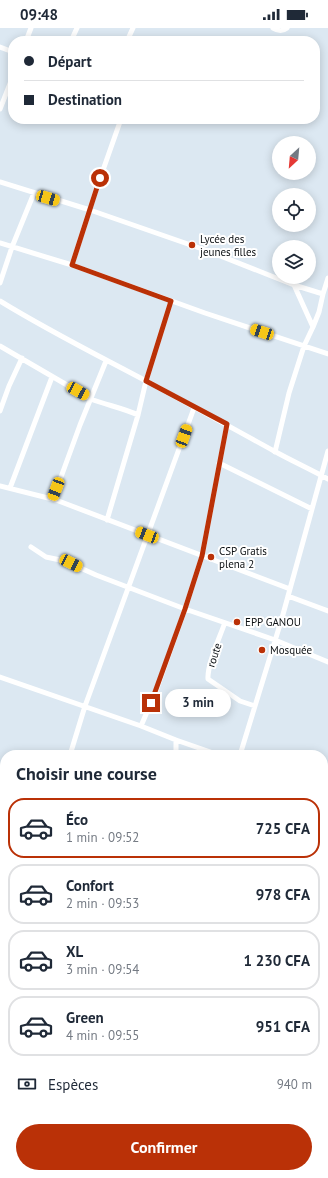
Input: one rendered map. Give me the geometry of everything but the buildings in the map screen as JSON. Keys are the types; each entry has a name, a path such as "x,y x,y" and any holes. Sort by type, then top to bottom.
{"street":[{"path":"273,28 279,31 284,31 287,28"},
{"path":"0,110 8,89"},
{"path":"72,265 119,124"},
{"path":"0,182 34,194 90,210 208,251 294,285 323,294"},
{"path":"0,283 12,246 34,194"},
{"path":"0,243 72,265 171,301 328,354"},
{"path":"275,452 289,393 304,346 320,312 323,294 328,278"},
{"path":"294,285 313,327"},
{"path":"0,301 106,361 328,479"},
{"path":"107,520 138,415 146,381 171,301"},
{"path":"0,346 91,399 138,415"},
{"path":"0,411 9,386 22,358"},
{"path":"53,499 106,361"},
{"path":"10,488 52,377"},
{"path":"72,750 85,706 194,408"},
{"path":"141,726 156,691 202,556 227,424"},
{"path":"242,750 288,596 328,452"},
{"path":"219,463 312,509"},
{"path":"0,486 53,499 290,589"},
{"path":"31,548 46,557 65,561 96,575 185,609 275,640 328,662"},
{"path":"288,596 328,611"},
{"name":"route","path":"224,625 211,661 208,679 240,701 255,706"},
{"path":"0,677 85,706 205,750"},
{"path":"176,740 176,750"}],"place":[{"name":"Lycée des jeunes filles","path":"192,245"},
{"name":"CSP Gratis plena 2","path":"211,557"},
{"name":"EPP GANOU","path":"237,622"},
{"name":"Mosquée","path":"262,650"}],"route":[{"path":"100,178 72,265 171,301 146,381 194,408 227,424 202,556 185,609 151,703"}]}
